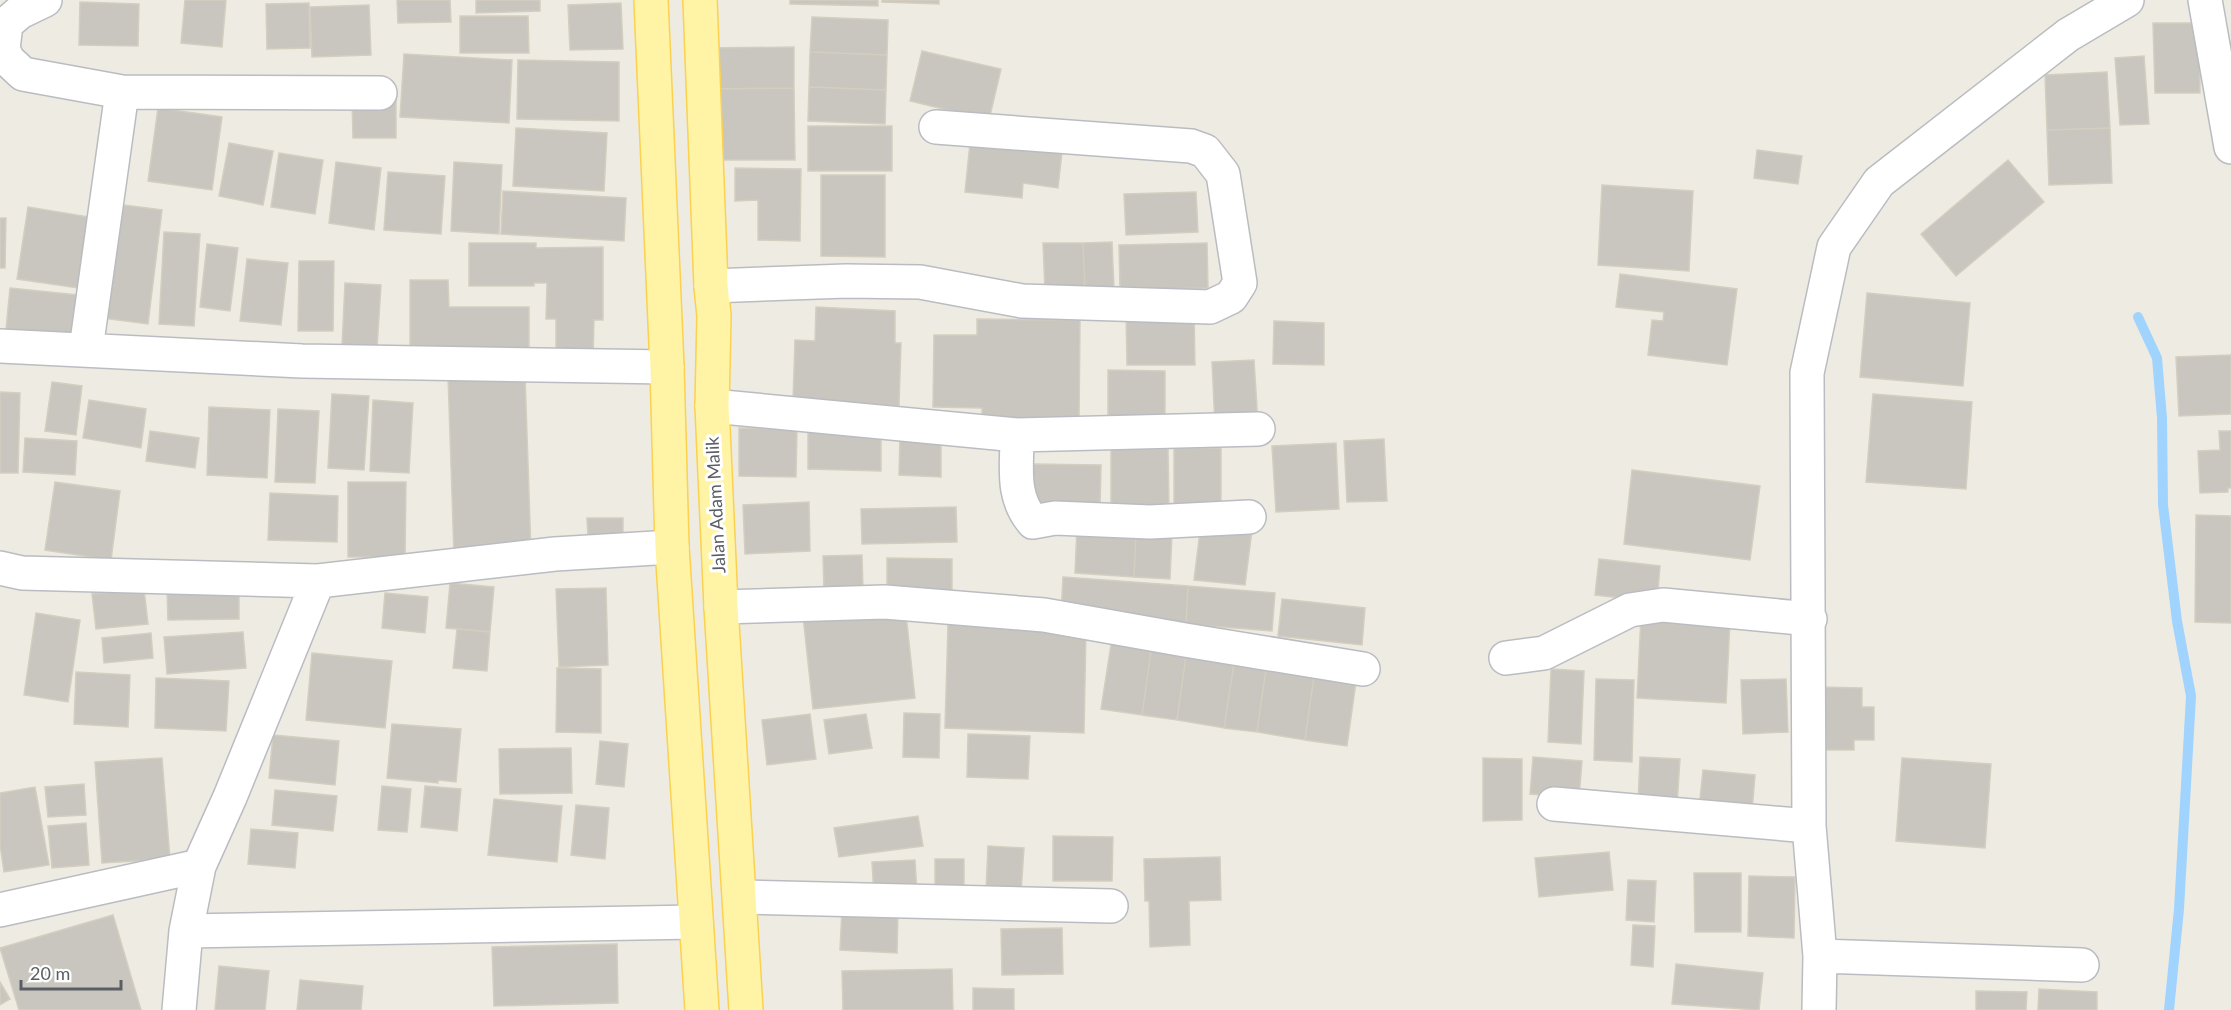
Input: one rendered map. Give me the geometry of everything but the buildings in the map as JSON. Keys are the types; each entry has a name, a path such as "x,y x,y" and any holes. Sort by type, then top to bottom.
{"main road":[{"path":"651,0 651,40 668,367 672,547 702,1010"},
{"name":"Jalan Adam Malik","path":"700,0 700,41 714,316 712,406 721,607 746,1010"},
{"path":"651,40 700,41"}],"street":[{"path":"45,0 20,12 6,24 3,49 8,60 23,74 122,92 380,93"},
{"path":"1819,1010 1820,956 1809,826 1810,620 1807,373 1834,247 1879,182 2068,34 2127,0"},
{"path":"2205,0 2231,147"},
{"path":"86,349 122,92"},
{"path":"711,286 846,281 920,282 1022,301 1210,307 1231,297 1240,284 1223,174 1205,151 1191,146 936,127"},
{"path":"0,346 302,361 668,367"},
{"path":"712,406 1017,435 1258,429"},
{"path":"1017,435 1017,497 1024,512 1033,522 1055,518 1150,522 1249,517"},
{"path":"0,568 22,573 318,581 555,554 672,547"},
{"path":"179,1010 186,931 199,866 318,581"},
{"path":"721,607 885,602 1044,615 1363,669"},
{"path":"1506,658 1544,653 1630,610 1663,604 1810,620"},
{"path":"1554,804 1809,826"},
{"path":"0,910 199,866"},
{"path":"740,897 1111,906"},
{"path":"186,931 696,922"},
{"path":"1820,956 2082,965"}],"waterway":[{"path":"2138,317 2157,358 2162,418 2163,505 2177,621 2191,696 2179,909 2169,1010"}]}
